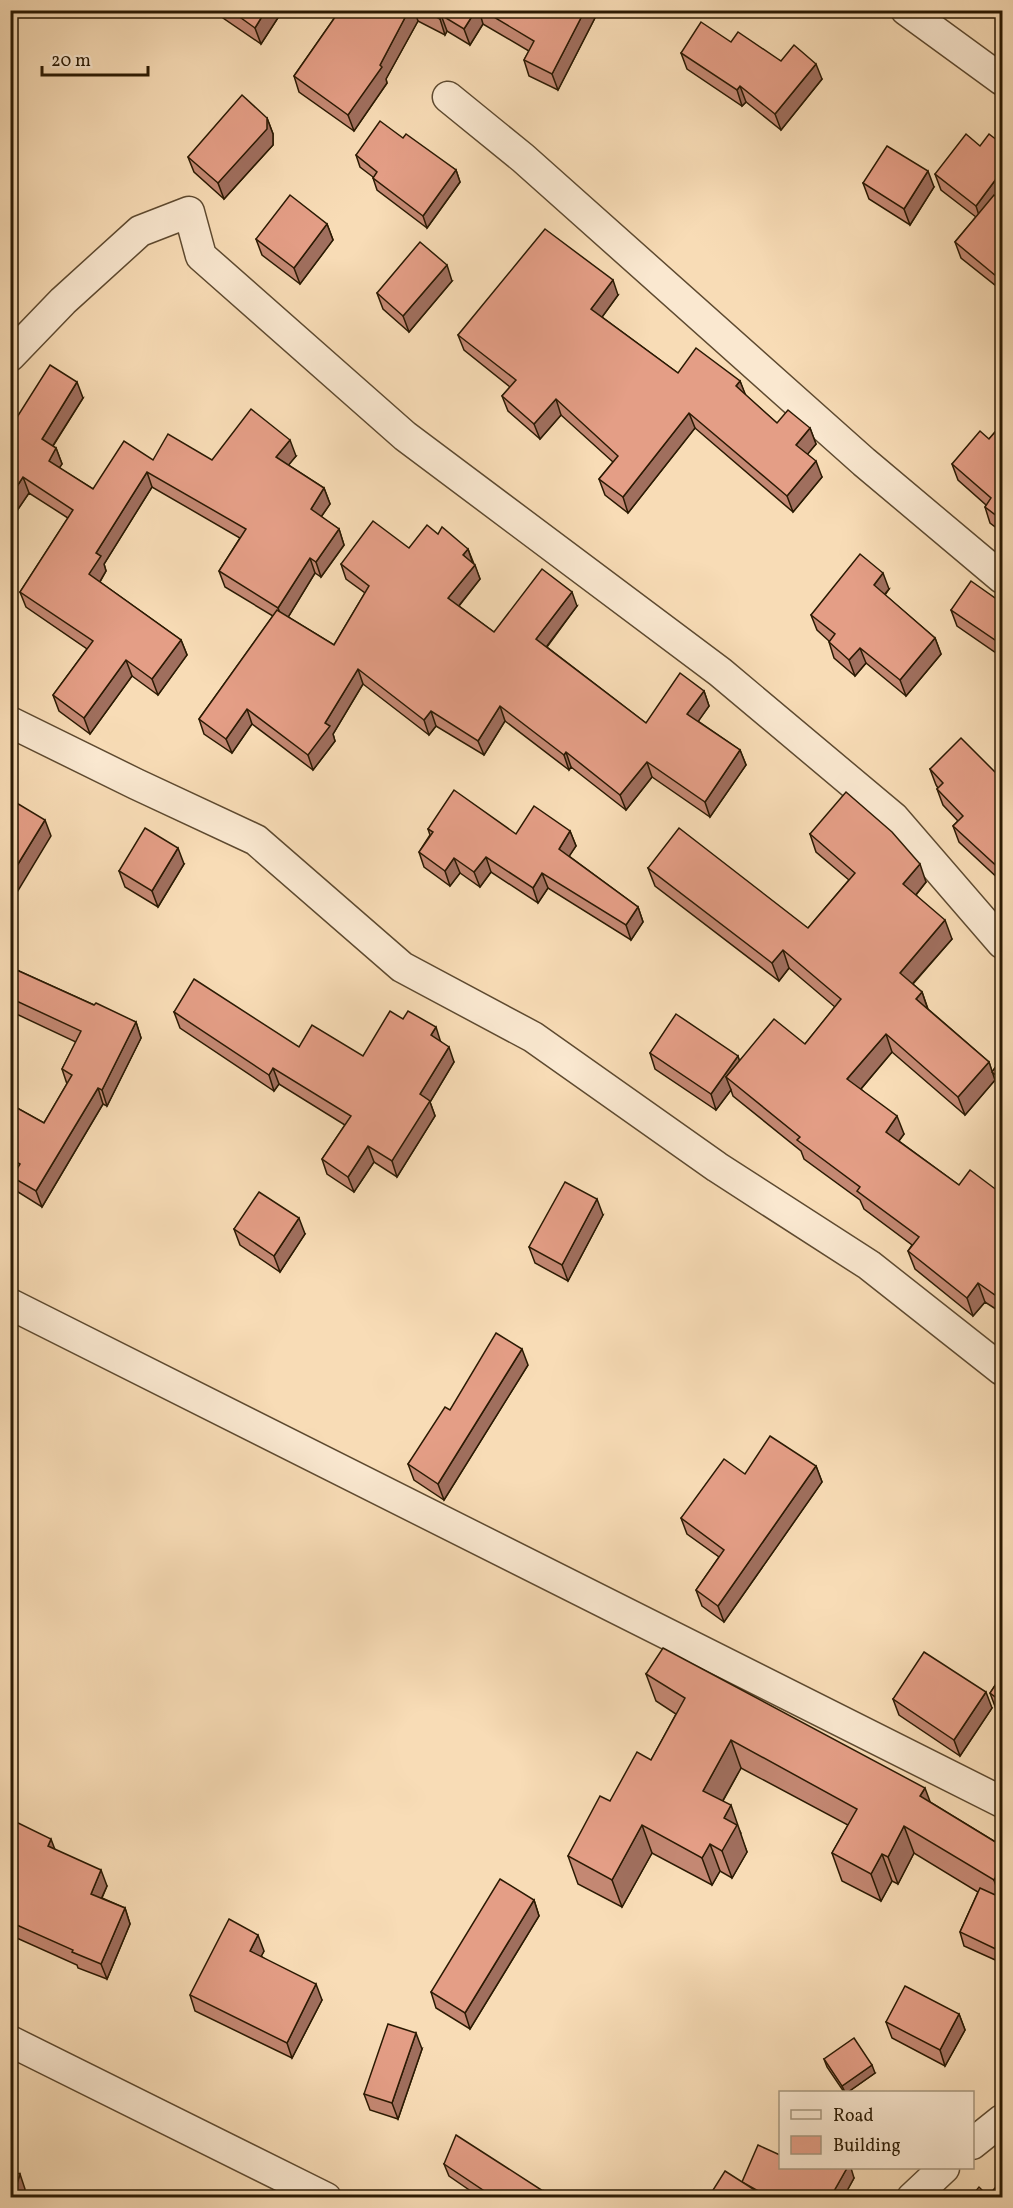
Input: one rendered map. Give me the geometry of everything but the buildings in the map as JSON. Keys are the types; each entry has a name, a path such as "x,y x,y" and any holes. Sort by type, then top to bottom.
{"street":[{"path":"906,10 1002,80"},
{"path":"448,97 523,158 864,462 1002,578"},
{"path":"10,356 63,301 140,231 189,212 201,256 405,436 720,672 894,818 1002,943"},
{"path":"10,722 256,840 402,967 533,1037 717,1167 869,1266 1002,1370"},
{"path":"10,1304 1002,1802"},
{"path":"10,2041 326,2198"},
{"path":"974,2143 1002,2120"},
{"path":"912,2198 943,2169"}]}
